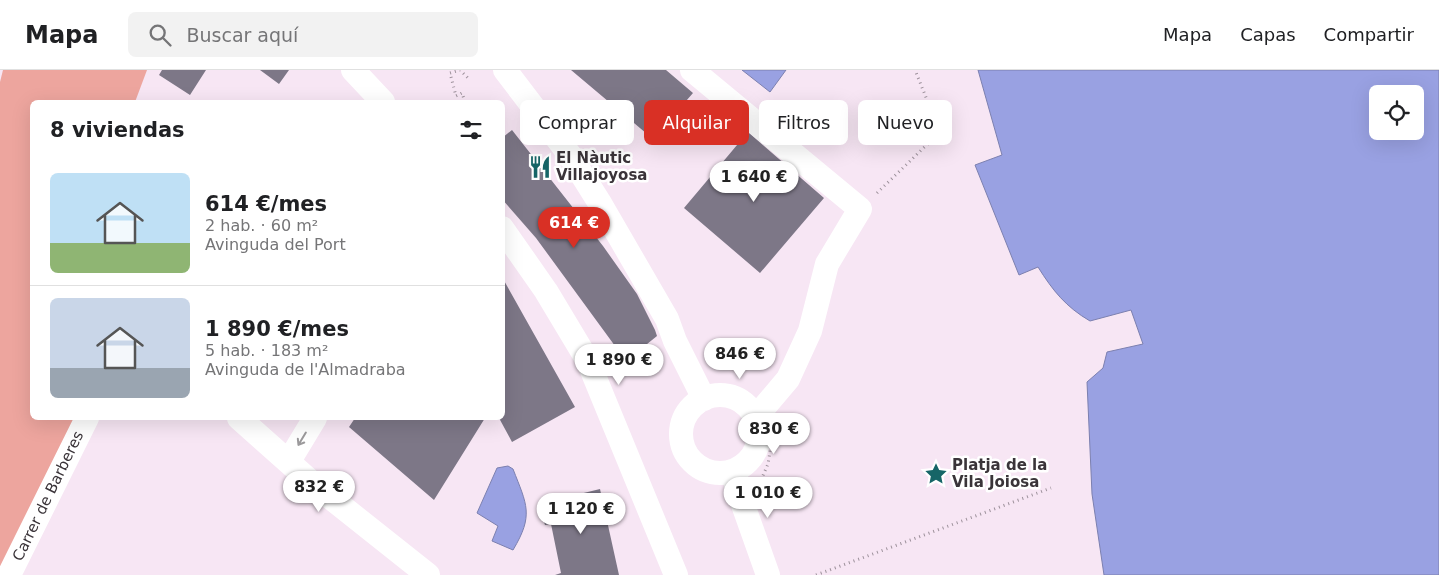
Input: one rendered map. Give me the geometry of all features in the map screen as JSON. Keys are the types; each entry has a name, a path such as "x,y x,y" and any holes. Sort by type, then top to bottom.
{"street":[{"path":"353,70 381,100"},
{"path":"505,70 569,154 596,197 667,319 675,341 704,399"},
{"path":"692,70 860,209 826,264 810,331 788,379 764,425 759,430 754,454 736,470 724,473 706,470 691,460 684,450 681,438 682,426 694,406 704,399 728,396 748,408 764,425"},
{"path":"505,232 546,291 588,360 676,575"},
{"name":"Carrer de Barberes","path":"9,575 86,420"},
{"path":"241,420 428,575"},
{"path":"289,461 314,420"},
{"path":"736,470 736,485 768,575"}],"path":[{"path":"464,100 462,93 456,96 450,73 460,70 468,78"},
{"path":"860,209 940,132 915,70"},
{"path":"761,488 764,425"},
{"path":"816,575 1051,488"}],"shaded area":[{"path":"3,70 147,70 136,100 30,100 30,420 74,420 0,569 0,82"}],"water":[{"path":"742,70 786,70 770,92"},
{"path":"978,70 1439,70 1439,575 1104,575 1092,494 1087,382 1103,368 1107,352 1143,344 1131,310 1090,321 1061,298 1038,267 1019,275 975,165 1002,155"},
{"path":"508,466 513,469 525,501 526,510 524,528 513,550 492,541 498,526 477,513 497,468"}],"building":[{"path":"162,70 206,70 190,95 159,75"},
{"path":"260,70 289,70 279,84"},
{"path":"571,70 666,70 693,93 687,100 644,100 644,131 634,123 634,100 607,100"},
{"path":"512,130 520,140 520,145 524,145 603,246 637,294 657,336 626,361 536,238 505,202 505,136"},
{"path":"749,133 759,142 759,145 763,145 824,198 760,273 684,208 737,145 749,145"},
{"path":"505,282 575,407 512,442 500,420 505,420"},
{"path":"354,420 484,420 434,500 349,427"},
{"path":"600,489 619,575 555,575 561,573 551,524 545,525 539,504"}],"place":[{"name":"El Nàutic Villajoyosa","path":"540,167"},
{"name":"Platja de la Vila Joiosa","path":"936,474"}]}
